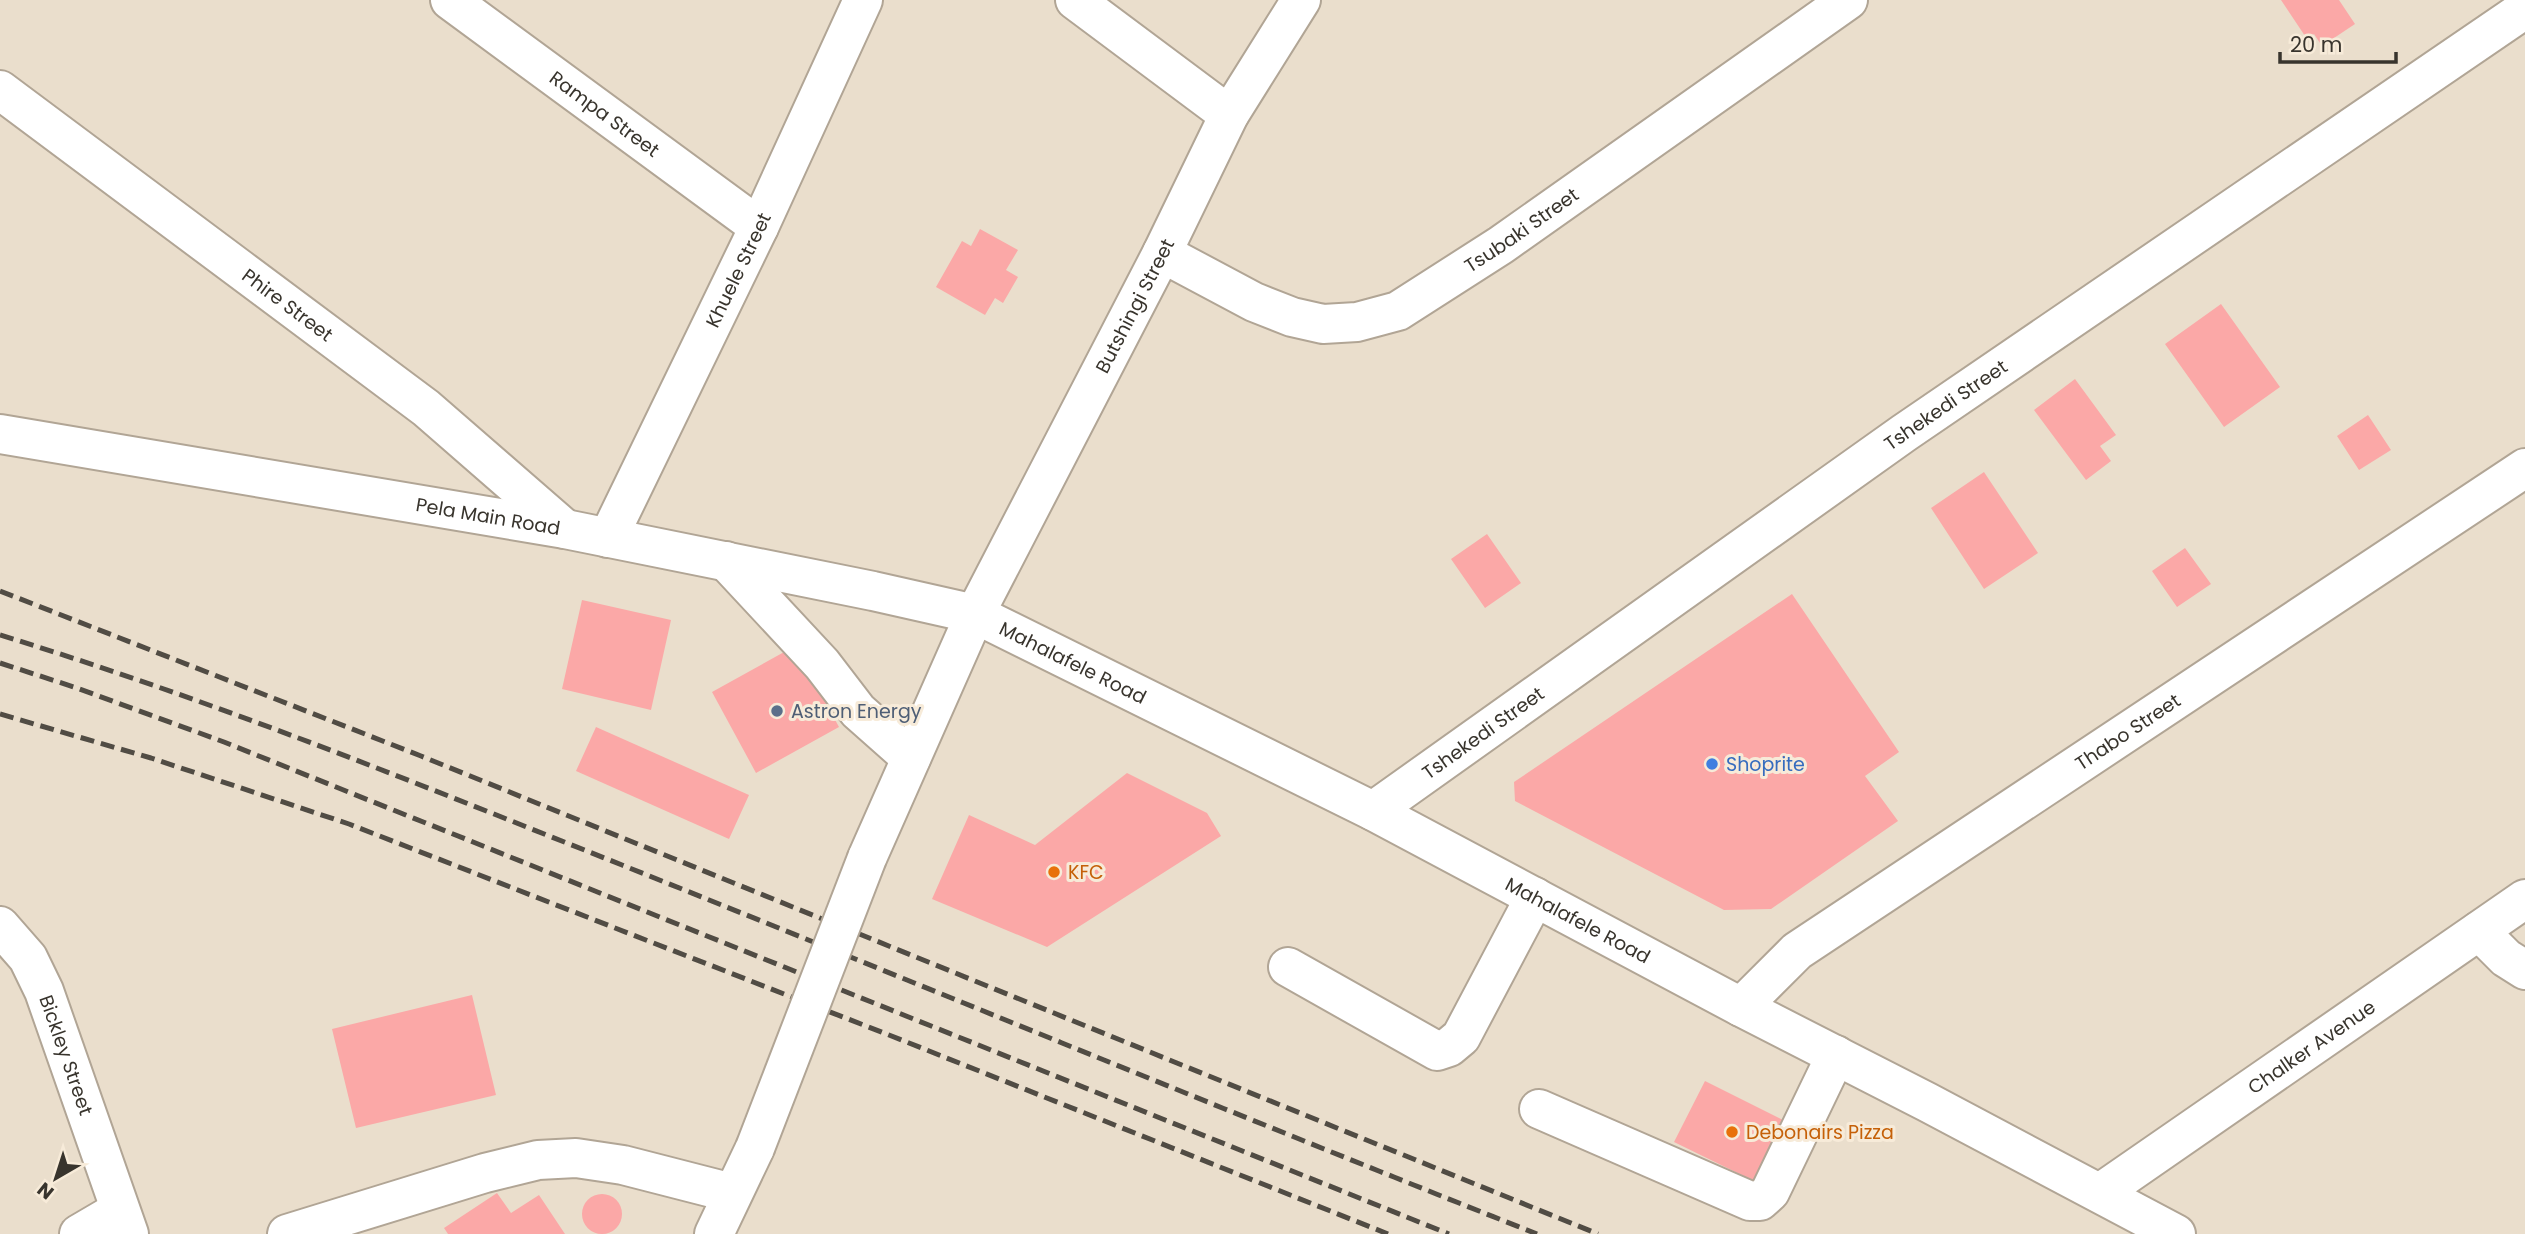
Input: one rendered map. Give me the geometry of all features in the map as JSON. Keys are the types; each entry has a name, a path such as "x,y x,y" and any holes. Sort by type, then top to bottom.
{"street":[{"name":"Rampa Street","path":"450,0 759,227"},
{"name":"Khuele Street","path":"608,538 759,227 863,0"},
{"path":"1075,0 1229,115"},
{"name":"Butshingi Street","path":"714,1234 755,1148 867,858 975,614 1162,253 1229,115 1301,0"},
{"name":"Tsubaki Street","path":"1162,253 1254,302 1292,317 1323,324 1357,322 1398,311 1502,245 1848,0"},
{"name":"Tshekedi Street","path":"1373,811 1903,433 2525,9"},
{"name":"Phire Street","path":"0,90 426,408 565,529"},
{"name":"Pela Main Road","path":"0,434 565,529 975,614"},
{"name":"Thabo Street","path":"1741,1007 1797,951 2525,468"},
{"path":"726,561 822,664 858,711 911,758"},
{"name":"Mahalafele Road","path":"975,614 1373,811 2176,1234"},
{"path":"1288,967 1437,1051 1449,1048 1461,1037 1535,897"},
{"name":"Chalker Avenue","path":"2099,1193 2525,899"},
{"name":"Bickley Street","path":"0,926 28,958 44,991 125,1222"},
{"path":"2479,931 2506,958 2525,970"},
{"path":"1539,1109 1750,1201 1760,1201 1770,1192 1836,1055"},
{"path":"287,1234 485,1173 538,1160 576,1158 623,1165 732,1193"},
{"path":"79,1234 125,1222"}],"building":[{"path":"2281,0 2339,0 2355,24 2322,46 2314,34 2307,39"},
{"path":"980,229 1018,250 1006,270 1018,277 1003,303 995,298 985,315 936,287 962,241 971,246"},
{"path":"2221,304 2280,387 2224,427 2165,344"},
{"path":"2075,379 2116,435 2100,446 2111,461 2086,480 2034,410"},
{"path":"2368,415 2391,450 2359,470 2337,436"},
{"path":"1984,472 2038,553 1984,589 1931,508"},
{"path":"1487,534 1521,583 1485,608 1451,559"},
{"path":"2185,548 2211,584 2177,607 2152,571"},
{"name":"Shoprite","path":"1792,594 1899,752 1865,776 1898,821 1771,909 1724,910 1515,801 1514,782"},
{"path":"582,600 671,620 651,710 562,689"},
{"path":"795,646 839,727 756,773 712,692"},
{"path":"596,727 749,795 729,839 576,771"},
{"name":"KFC","path":"1127,773 1207,813 1221,836 1047,947 932,899 969,815 1035,845"},
{"path":"472,995 496,1095 356,1128 332,1029"},
{"name":"Debonairs Pizza","path":"1705,1081 1789,1123 1758,1183 1674,1142"},
{"path":"497,1193 511,1213 539,1195 565,1234 448,1234 444,1228"},
{"path":"602,1194 616,1200 622,1214 616,1228 602,1234 588,1228 582,1214 588,1200"}],"railway":[{"path":"0,591 421,756 1598,1234"},
{"path":"0,635 158,687 391,773 1537,1234"},
{"path":"0,663 224,742 1449,1234"},
{"path":"0,714 151,758 349,824 1388,1234"}],"place":[{"name":"Astron Energy","path":"777,711"},
{"name":"Shoprite","path":"1712,764"},
{"name":"KFC","path":"1054,872"},
{"name":"Debonairs Pizza","path":"1732,1132"}]}
